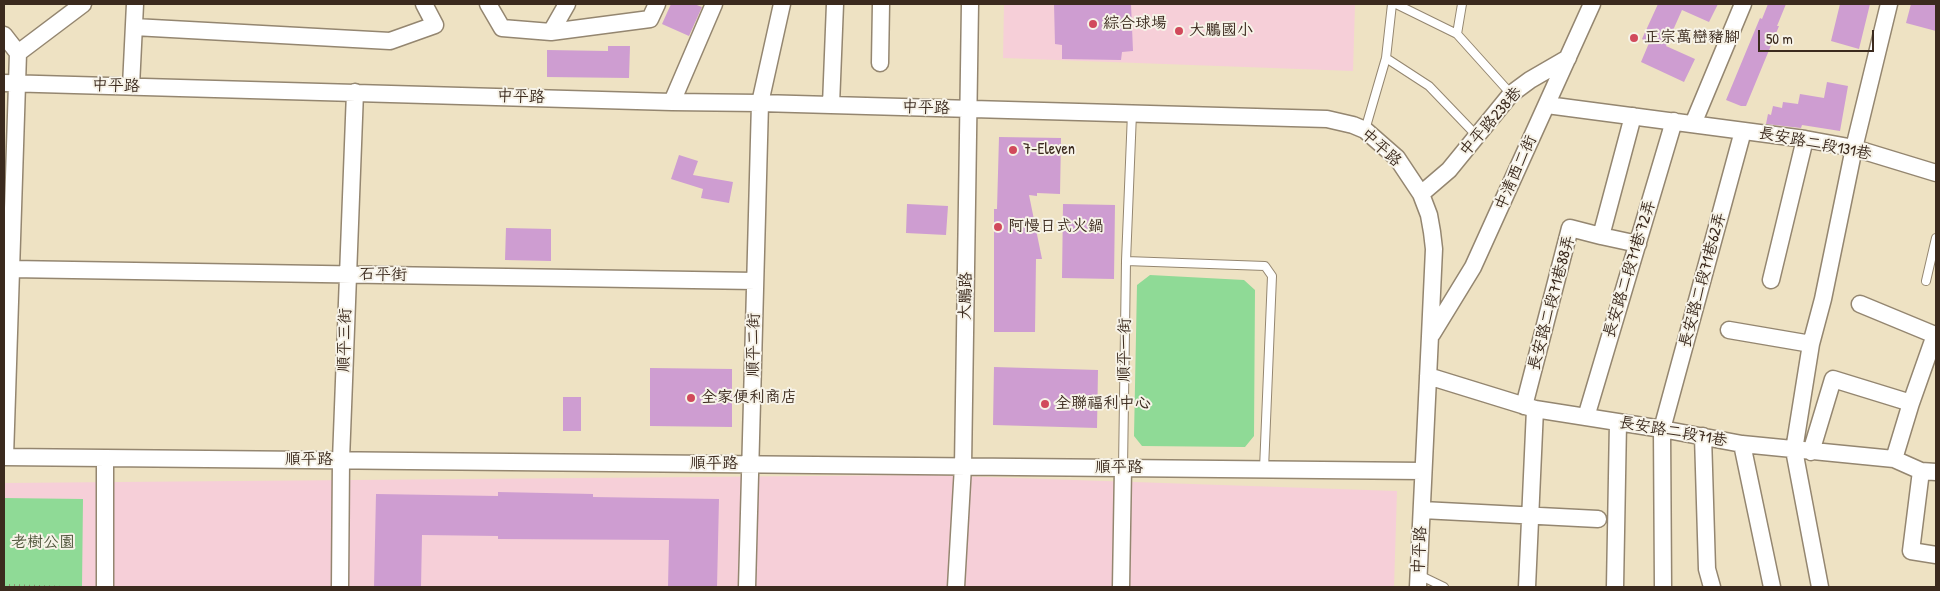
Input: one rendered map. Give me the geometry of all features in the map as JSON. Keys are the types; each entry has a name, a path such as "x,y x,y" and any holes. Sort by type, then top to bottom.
{"street":[{"path":"4,457 11,268 11,83 18,53 83,4"},
{"path":"130,86 135,4"},
{"path":"134,27 390,41 435,25 424,4"},
{"path":"488,4 502,28 551,32 650,20 657,4"},
{"path":"551,32 567,4"},
{"path":"672,102 714,4"},
{"name":"順平二街","path":"747,587 760,102 782,4"},
{"path":"831,105 835,4"},
{"path":"880,63 881,4"},
{"name":"大鵬路","path":"956,587 963,466 970,4"},
{"name":"中清西二街","path":"1430,336 1473,268 1592,4"},
{"path":"1692,124 1743,4"},
{"path":"1820,587 1794,450 1810,344 1823,300 1854,148 1889,4"},
{"path":"4,34 18,53"},
{"name":"中平路238巷","path":"1421,194 1449,170 1510,94 1568,58"},
{"name":"中平路","path":"11,83 1328,118 1341,121 1365,130 1397,158 1421,194 1429,215 1433,241 1418,581"},
{"name":"順平三街","path":"340,587 341,460 355,92"},
{"name":"長安路二段131巷","path":"1547,104 1805,139 1854,148 1936,173"},
{"name":"長安路二段71巷88弄","path":"1601,236 1633,116"},
{"name":"長安路二段71巷˙72弄","path":"1586,417 1674,122"},
{"name":"長安路二段71巷62弄","path":"1663,587 1662,428 1743,131"},
{"path":"1771,280 1805,139"},
{"name":"長安路二段71巷88弄","path":"1529,408 1570,228 1638,244"},
{"name":"石平街","path":"11,268 755,281"},
{"path":"1860,304 1936,335 1911,403 1894,459"},
{"path":"1729,330 1810,344"},
{"name":"長安路二段71巷","path":"1428,376 1529,408 1662,428 1742,444 1894,459 1928,472 1911,551 1936,555"},
{"path":"1811,452 1834,379 1911,403"},
{"path":"1527,587 1530,516 1529,408"},
{"path":"1615,587 1618,422"},
{"path":"1703,436 1707,569 1712,587"},
{"path":"1742,444 1772,587"},
{"name":"順平路","path":"4,457 1423,471"},
{"path":"105,458 105,587"},
{"name":"順平一街","path":"1121,587 1123,468"},
{"path":"1422,510 1598,519"}],"lane":[{"path":"1365,130 1386,58 1394,4 1457,34 1510,94"},
{"path":"1457,34 1462,4"},
{"path":"1386,58 1429,86 1477,136"},
{"name":"順平一街","path":"1123,468 1126,261 1132,113"},
{"path":"1926,281 1936,238"},
{"path":"1126,261 1265,266 1272,276 1264,469"},
{"path":"1418,581 1444,587"}],"path":[{"path":"4,585 60,587"}],"shaded area":[{"name":"大鵬國小","path":"1004,4 1355,4 1353,71 1003,58"},
{"path":"929,475 1397,491 1394,587 4,587 4,483"}],"green space":[{"path":"1150,275 1244,280 1255,290 1254,436 1245,447 1142,446 1134,436 1137,285"},
{"name":"老樹公園","path":"4,498 83,499 82,587 4,587"}],"building":[{"path":"671,4 694,4 702,7 689,36 662,24"},
{"name":"綜合球場","path":"1054,4 1131,4 1133,51 1122,52 1121,60 1062,59 1062,45 1055,44"},
{"path":"1658,4 1718,4 1709,22 1682,10 1666,46 1695,59 1684,82 1641,62 1649,43 1642,39"},
{"path":"1768,4 1786,4 1777,26 1779,26 1746,106 1741,106 1726,100 1760,18 1762,19"},
{"path":"1840,4 1870,4 1859,49 1831,41"},
{"path":"1911,4 1936,4 1936,31 1906,23"},
{"path":"608,46 630,46 629,78 547,77 547,50 608,51"},
{"path":"1827,82 1848,86 1840,131 1802,125 1801,128 1766,124 1768,114 1771,115 1773,106 1782,108 1783,102 1798,104 1800,94 1824,98"},
{"path":"999,137 1061,138 1060,194 1037,193 1037,196 1029,195 1042,259 1036,259 1035,332 994,332 994,209 997,209"},
{"path":"679,155 698,161 693,175 733,182 729,203 701,198 703,189 671,179"},
{"path":"907,204 948,206 946,235 906,233"},
{"path":"1063,204 1115,205 1114,279 1062,278"},
{"path":"506,228 551,229 551,261 505,260"},
{"name":"全聯福利中心","path":"994,367 1098,370 1097,428 993,425"},
{"name":"全家便利商店","path":"650,368 732,369 732,427 650,426"},
{"path":"563,397 581,397 581,431 563,431"},
{"path":"498,492 593,494 593,497 719,499 717,587 668,587 669,540 498,539 498,536 422,535 421,587 374,587 376,494 498,496"}],"place":[{"name":"綜合球場","path":"1093,24"},
{"name":"大鵬國小","path":"1179,31"},
{"name":"正宗萬巒豬腳","path":"1634,38"},
{"name":"7-Eleven","path":"1013,150"},
{"name":"阿慢日式火鍋","path":"998,227"},
{"name":"全家便利商店","path":"691,398"},
{"name":"全聯福利中心","path":"1045,404"}]}
